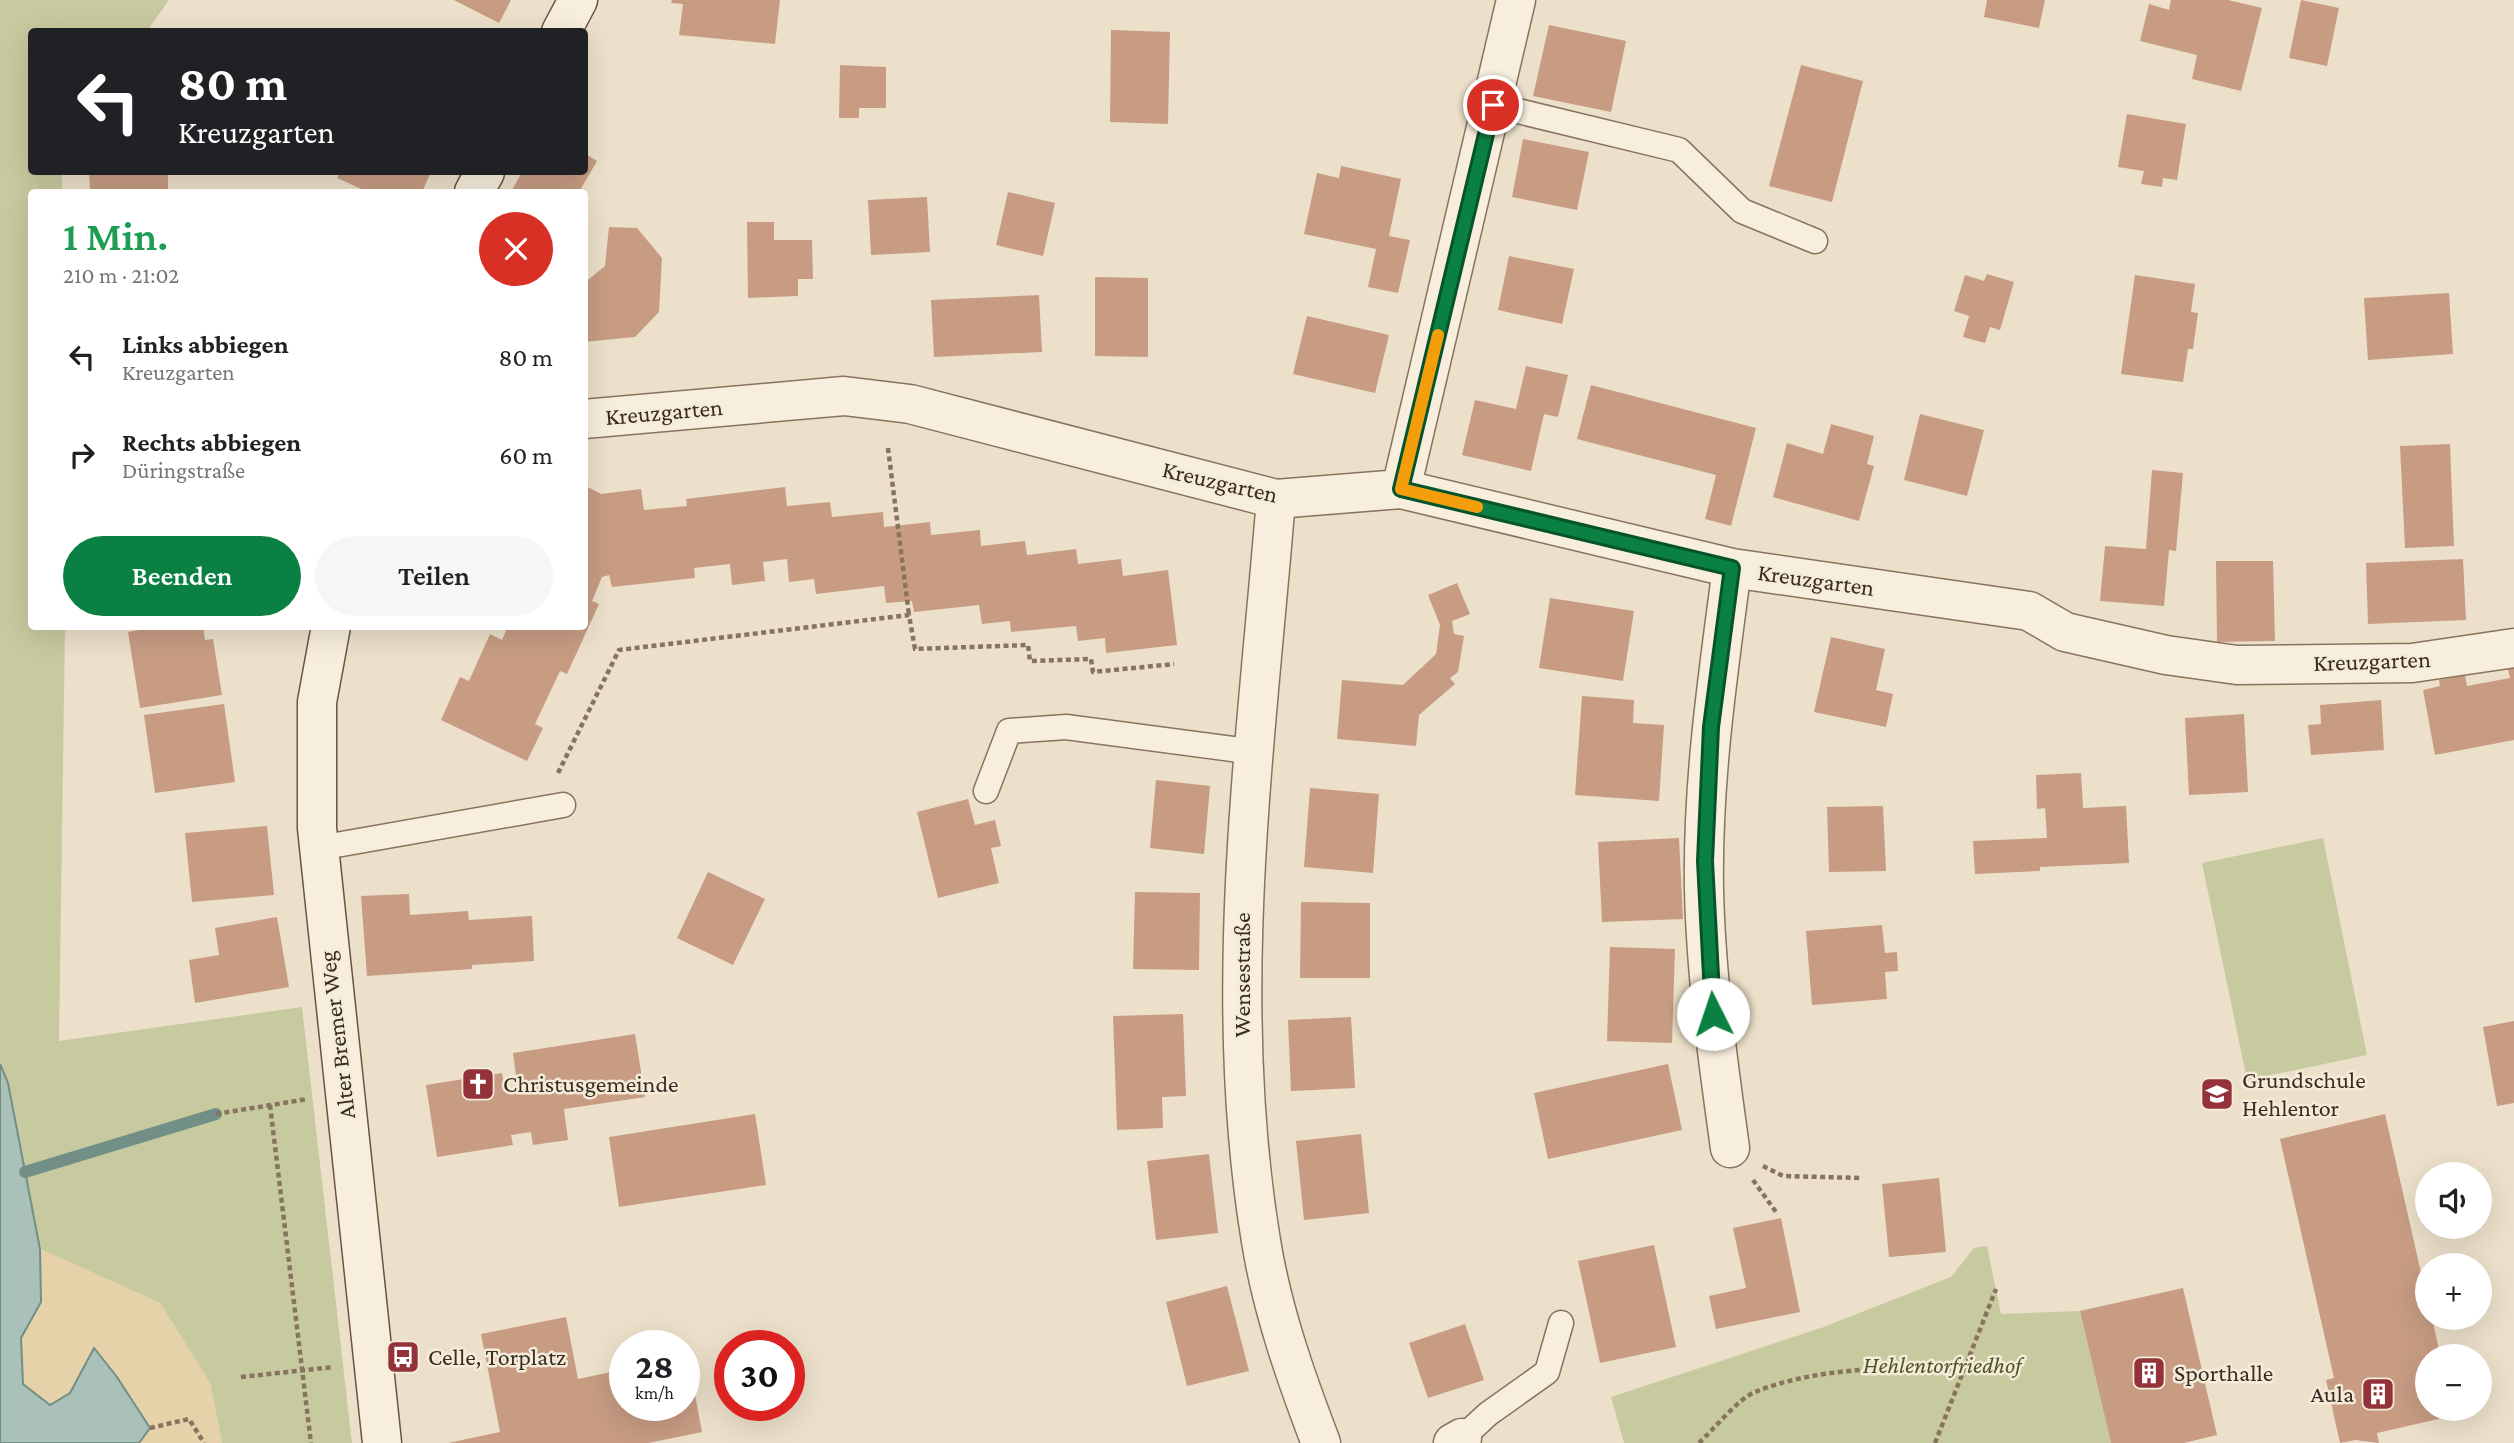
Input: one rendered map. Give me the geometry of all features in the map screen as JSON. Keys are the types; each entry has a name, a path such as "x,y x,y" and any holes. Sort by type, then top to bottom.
{"street":[{"path":"563,28 578,0"},
{"path":"1401,489 1516,0"},
{"name":"Kreuzgarten","path":"588,419 844,396 911,404 1276,499 1401,489 1732,568 2029,611 2065,632 2166,655 2238,665 2412,663 2514,648"},
{"name":"Wensestraße","path":"1276,499 1242,888 1242,1080 1261,1242 1291,1365 1321,1443"},
{"path":"1730,1148 1715,1037 1704,888 1711,727 1732,568"},
{"name":"Alter Bremer Weg","path":"330,630 317,702 318,848 382,1443"}],"lane":[{"path":"1493,105 1679,150 1742,211 1815,241"},
{"path":"986,791 1009,731 1066,727 1255,752"},
{"path":"318,848 552,806"},
{"path":"1457,1441 1488,1414 1548,1372 1561,1323"}],"path":[{"path":"888,448 915,649 1028,645 1030,662 1091,659 1093,672 1174,664"},
{"path":"552,806 619,650 909,615"},
{"path":"216,1114 271,1105 311,1443"},
{"path":"1730,1148 1783,1176 1861,1178"},
{"path":"1936,1443 1996,1289"},
{"path":"241,1377 374,1362"},
{"path":"1699,1443 1753,1392 1816,1377 1912,1366 1965,1369"},
{"path":"150,1428 190,1419 204,1443"}],"green space":[{"path":"0,0 169,0 149,28 28,28 28,175 62,175 62,189 28,189 28,630 65,630 59,1041 302,1007 352,1443 222,1443 210,1383 160,1303 40,1249 8,1083 0,1062"},
{"path":"2323,838 2367,1055 2247,1080 2202,863"},
{"name":"Hehlentorfriedhof","path":"1987,1246 2001,1314 2080,1311 2111,1443 1624,1443 1611,1397 1821,1328 1951,1277 1974,1248"}],"sand":[{"path":"40,1249 160,1303 210,1383 222,1443 139,1443 149,1428 117,1377 94,1349 70,1393 50,1405 23,1384 21,1338 41,1302"}],"water":[{"path":"0,1064 8,1083 40,1249 41,1302 21,1338 23,1384 50,1405 70,1393 94,1348 117,1377 150,1428 139,1443 0,1443"}],"building":[{"path":"454,0 511,0 499,23"},
{"path":"672,0 780,0 775,44 679,35 683,4 671,3"},
{"path":"1987,0 2045,0 2039,28 1984,17"},
{"path":"2171,0 2228,0 2262,8 2241,91 2192,79 2197,55 2140,41 2149,4 2169,10"},
{"path":"2301,0 2339,8 2327,66 2289,58"},
{"path":"1549,25 1626,41 1611,112 1533,96"},
{"path":"1111,30 1170,32 1168,124 1110,122"},
{"path":"840,65 886,67 886,108 859,108 859,118 839,118"},
{"path":"1801,65 1863,81 1832,202 1769,186"},
{"path":"2127,114 2186,124 2177,180 2163,178 2162,187 2141,184 2144,171 2118,167"},
{"path":"1523,139 1589,152 1577,210 1512,197"},
{"path":"588,155 597,161 581,189 513,189 520,175 588,175"},
{"path":"1341,166 1401,179 1389,236 1410,240 1398,293 1368,287 1376,249 1304,234 1317,173 1339,178"},
{"path":"89,175 168,175 168,189 90,189"},
{"path":"338,175 430,175 423,189 361,189 337,178"},
{"path":"1008,192 1055,203 1043,256 996,245"},
{"path":"927,197 930,252 871,255 868,200"},
{"path":"747,222 774,222 774,240 812,240 813,279 798,279 798,296 748,298"},
{"path":"609,227 637,228 662,258 659,312 635,337 588,342 588,280 605,266"},
{"path":"1509,256 1574,269 1562,324 1498,310"},
{"path":"1987,274 2014,282 2000,330 1990,327 1985,343 1963,337 1969,316 1954,311 1965,275 1984,281"},
{"path":"2135,275 2195,284 2191,312 2198,313 2193,349 2188,349 2183,382 2121,374"},
{"path":"1095,277 1148,278 1148,357 1095,356"},
{"path":"2449,293 2453,354 2368,360 2364,298"},
{"path":"1039,295 1042,352 934,357 931,300"},
{"path":"1307,316 1389,335 1375,393 1293,374"},
{"path":"1526,366 1568,375 1558,417 1544,414 1531,471 1462,455 1475,400 1516,409"},
{"path":"1591,385 1756,428 1731,526 1705,519 1716,475 1577,439"},
{"path":"1920,414 1984,430 1967,496 1904,480"},
{"path":"1831,424 1874,436 1867,464 1874,466 1859,521 1773,497 1787,443 1823,454"},
{"path":"2450,444 2454,546 2405,548 2400,446"},
{"path":"2152,470 2183,473 2176,551 2169,550 2164,606 2100,601 2105,546 2146,549"},
{"path":"588,487 601,494 641,489 644,510 687,506 686,499 785,487 787,506 830,502 832,517 883,512 884,527 930,522 931,535 980,530 981,546 1025,541 1027,555 1076,549 1078,564 1121,559 1123,576 1168,570 1177,645 1106,653 1105,638 1078,641 1076,626 1011,632 1010,621 982,624 979,605 914,612 912,601 886,603 884,586 816,594 814,579 789,582 787,559 763,562 765,581 732,585 730,564 694,568 695,578 612,587 609,575 602,577 592,601 599,604 588,628"},
{"path":"2463,559 2466,620 2368,624 2366,563"},
{"path":"2216,561 2273,561 2275,641 2217,642"},
{"path":"1457,583 1470,614 1452,621 1454,634 1464,636 1458,672 1450,678 1455,684 1419,715 1416,746 1337,739 1342,680 1403,685 1436,654 1440,625 1428,595"},
{"path":"1550,598 1634,611 1623,681 1539,668"},
{"path":"204,630 205,640 213,639 222,695 140,708 128,632"},
{"path":"506,630 587,630 567,674 560,671 535,724 543,728 527,761 441,720 460,677 469,681 490,634 502,640"},
{"path":"1831,637 1885,649 1876,690 1893,694 1886,727 1814,712"},
{"path":"2514,668 2514,740 2435,755 2423,690 2440,686 2439,680 2465,675 2467,686 2510,678 2508,669"},
{"path":"1582,696 1634,700 1633,723 1664,725 1659,801 1575,795"},
{"path":"2381,700 2384,750 2311,755 2308,725 2321,724 2320,705"},
{"path":"224,704 235,782 155,793 144,715"},
{"path":"2244,714 2248,792 2189,795 2185,718"},
{"path":"2081,773 2083,808 2126,806 2129,863 2040,867 2040,871 1975,874 1973,841 2047,838 2045,808 2037,809 2036,775"},
{"path":"1156,780 1210,786 1204,854 1150,848"},
{"path":"1310,788 1379,794 1373,873 1304,867"},
{"path":"968,799 975,825 995,820 1001,846 991,848 999,883 938,898 917,812"},
{"path":"1883,806 1886,871 1829,872 1827,807"},
{"path":"267,826 274,895 192,902 185,833"},
{"path":"1679,838 1683,919 1602,922 1598,842"},
{"path":"708,872 765,899 733,965 677,938"},
{"path":"1135,892 1200,893 1199,970 1133,969"},
{"path":"409,894 410,915 468,911 469,920 532,916 534,961 472,965 472,969 367,976 361,896"},
{"path":"1301,902 1370,903 1370,978 1300,978"},
{"path":"277,917 289,987 195,1003 189,960 219,955 215,928"},
{"path":"1882,925 1885,953 1897,952 1898,971 1885,972 1887,999 1812,1005 1806,931"},
{"path":"1610,947 1675,949 1672,1043 1607,1041"},
{"path":"1183,1014 1186,1096 1162,1097 1163,1128 1117,1130 1113,1016"},
{"path":"1351,1017 1355,1088 1291,1091 1288,1020"},
{"path":"2514,1021 2514,1103 2497,1106 2483,1027"},
{"path":"635,1034 645,1097 564,1109 568,1140 533,1145 531,1132 511,1135 513,1145 437,1157 426,1085 502,1073 505,1092 518,1090 513,1053"},
{"path":"1668,1064 1682,1130 1548,1159 1534,1093"},
{"path":"755,1114 766,1185 619,1207 609,1137"},
{"path":"2385,1114 2417,1253 2415,1330 2435,1330 2438,1344 2415,1344 2415,1421 2429,1421 2377,1433 2379,1443 2355,1440 2340,1443 2326,1380 2334,1378 2280,1139"},
{"path":"1361,1134 1369,1213 1304,1220 1296,1141"},
{"path":"1209,1154 1218,1233 1156,1240 1147,1161"},
{"path":"1939,1178 1946,1252 1889,1257 1882,1184"},
{"path":"1781,1218 1800,1312 1716,1329 1709,1296 1746,1288 1733,1228"},
{"path":"1654,1245 1676,1347 1600,1363 1578,1261"},
{"path":"1227,1286 1249,1371 1187,1386 1166,1302"},
{"name":"Sporthalle","path":"2183,1288 2217,1435 2184,1443 2111,1443 2080,1311"},
{"path":"566,1317 578,1379 609,1372 609,1421 700,1421 702,1432 648,1443 448,1443 500,1432 481,1334"},
{"path":"1465,1324 1484,1380 1428,1398 1409,1343"}],"waterway":[{"path":"25,1172 216,1114"}],"slow traffic":[{"path":"1438,335 1401,489 1477,507"}],"place":[{"name":"Christusgemeinde","path":"478,1084"},
{"name":"Grundschule Hehlentor","path":"2217,1094"},
{"name":"Celle, Torplatz","path":"403,1357"},
{"name":"Sporthalle","path":"2149,1373"},
{"name":"Aula","path":"2378,1394"}],"route":[{"path":"1493,105 1401,489 1732,568 1711,727 1705,861 1704,888 1713,1014"}]}
